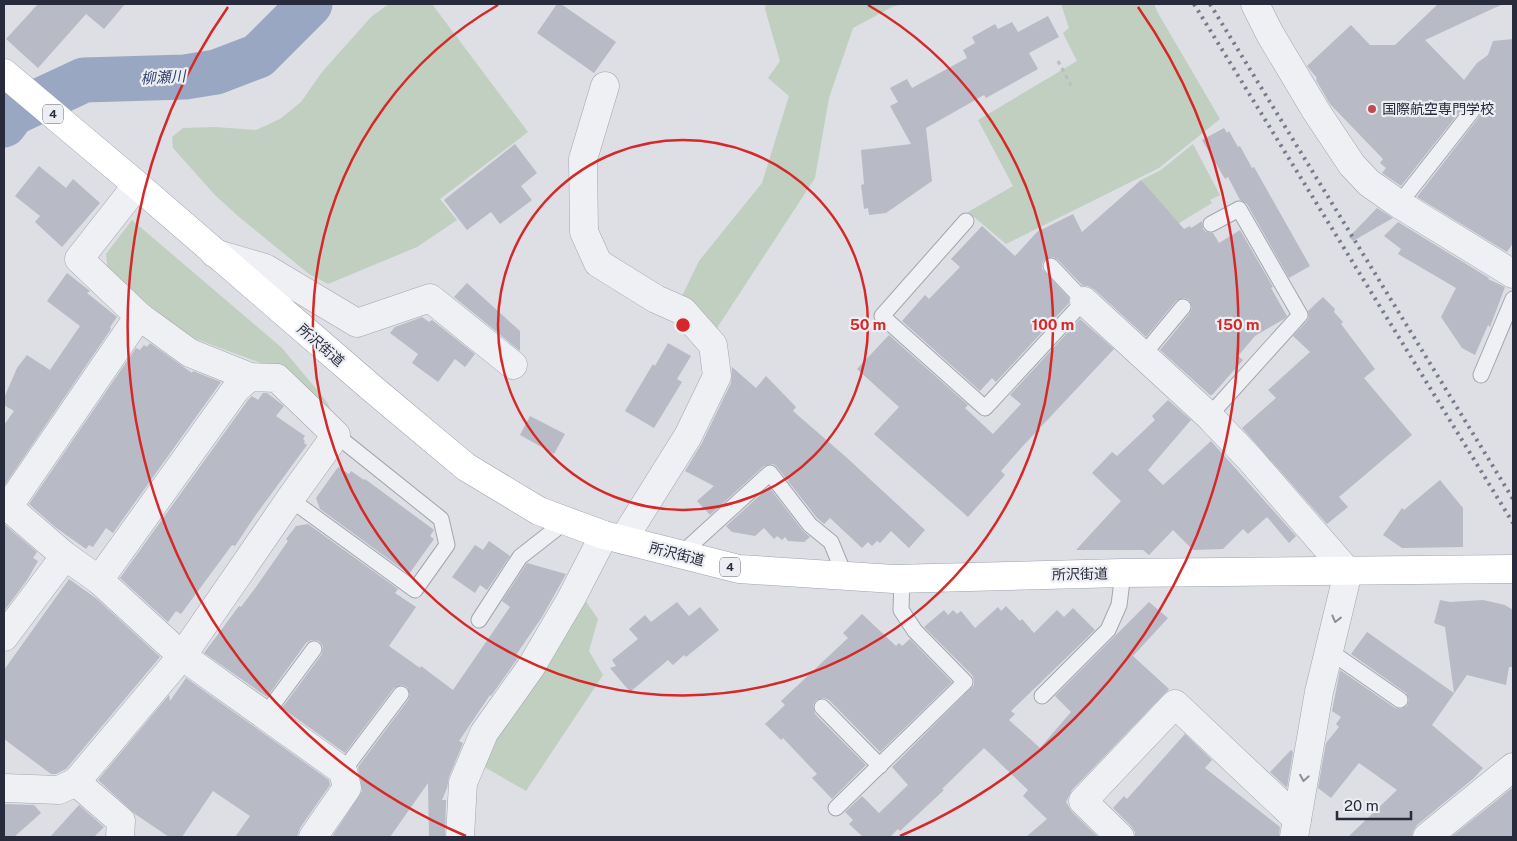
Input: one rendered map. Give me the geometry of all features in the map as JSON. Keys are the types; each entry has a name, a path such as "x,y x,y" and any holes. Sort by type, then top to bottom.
{"main road":[{"name":"所沢街道","path":"10,77 466,467 539,511 614,538 739,569 902,579 1123,573 1511,569"}],"street":[{"path":"1256,4 1270,34 1312,104 1352,165 1369,183 1399,204 1513,274"},
{"path":"460,837 462,783 484,733 531,667 571,599 688,436 717,376 713,345 683,311 656,299 598,263 584,232 583,159 604,86"},
{"path":"4,788 59,790 76,782 182,656 290,498 336,435 277,378 250,377 190,353 139,316 79,259 137,185"},
{"path":"214,253 265,268 357,323 430,298 513,365"},
{"path":"1084,301 1209,416 1249,458 1348,572 1319,692 1296,828"},
{"path":"139,316 8,507 65,556 99,580 182,656 343,770 347,788 313,837"},
{"path":"99,580 236,389 250,377"},
{"path":"4,637 65,556"},
{"path":"1120,837 1083,801 1175,704 1296,828"},
{"path":"1427,837 1513,767"},
{"path":"76,782 121,821 120,837"}],"lane":[{"path":"1399,204 1472,110"},
{"path":"1209,416 1300,315 1239,208 1211,224"},
{"path":"966,221 882,316 985,408 1084,301 1052,266"},
{"path":"1481,375 1513,299"},
{"path":"1143,355 1183,307"},
{"path":"290,498 415,590 447,545 441,519 336,435"},
{"path":"680,555 770,473 810,525 830,542 845,576"},
{"path":"479,620 520,557 566,521"},
{"path":"1042,696 1108,630 1119,605 1123,573"},
{"path":"836,808 964,682 915,631 901,610 902,579"},
{"path":"265,715 314,649"},
{"path":"1328,650 1400,700"},
{"path":"343,770 401,694"},
{"path":"822,707 880,766"}],"path":[{"path":"1058,61 1072,86"}],"green space":[{"path":"389,4 432,4 528,132 440,199 457,220 417,247 328,284 309,274 215,195 173,148 172,137 183,128 215,127 256,130 280,119 301,102 322,72 372,16"},
{"path":"766,4 903,4 892,7 853,28 829,98 815,178 715,331 681,298 699,261 762,183 789,96 768,78 780,61 765,9"},
{"path":"1061,4 1154,4 1220,119 1159,168 1006,244 968,212 1013,186 978,120 1077,61 1063,33 1069,28"},
{"path":"1193,144 1220,195 1210,200 1212,203 1166,231 1141,180 1161,170"},
{"path":"132,220 282,348 327,402 336,420 290,374 188,336 108,272 106,254"},
{"path":"585,600 598,619 589,651 603,675 526,791 486,768 483,759 513,703 553,658"}],"building":[{"path":"38,4 125,4 104,29 86,14 38,68 6,39"},
{"path":"557,4 561,4 616,42 594,73 537,33"},
{"path":"1438,4 1503,4 1425,40 1464,80 1477,63 1488,55 1493,41 1513,39 1513,243 1507,252 1417,197 1479,117 1481,112 1478,104 1473,102 1465,105 1401,186 1382,173 1386,168 1380,163 1383,159 1330,104 1316,80 1317,78 1307,66 1351,25 1370,45 1395,45"},
{"path":"1048,16 1059,37 1029,53 1038,69 986,98 984,95 926,128 932,181 886,213 869,215 868,208 864,209 861,185 864,184 861,150 911,144 890,106 898,102 890,88 907,79 912,88 967,58 963,50 975,43 972,37 995,24 998,29 1012,22 1018,32"},
{"path":"1224,128 1227,133 1229,131 1238,147 1240,146 1252,168 1254,167 1310,266 1289,278 1247,204 1240,200 1228,177 1225,179 1202,140"},
{"path":"515,144 537,173 521,186 532,200 500,224 491,212 467,230 444,200"},
{"path":"39,166 66,188 73,179 100,203 62,247 35,222 40,216 15,196"},
{"path":"1141,180 1184,229 1190,226 1191,228 1202,221 1203,229 1206,232 1213,233 1219,243 1240,230 1273,287 1271,288 1287,316 1255,336 1238,356 1243,360 1212,395 1160,350 1190,313 1192,308 1189,300 1184,298 1176,301 1146,337 1095,290 1088,286 1083,286 1053,257 1044,260 1042,269 1069,298 1069,303 996,382 992,378 980,391 902,321 925,295 929,299 960,267 951,259 982,226 1015,256 1037,232 1073,214 1082,232"},
{"path":"1377,208 1393,218 1353,241 1349,237"},
{"path":"1398,222 1488,279 1505,287 1490,327 1488,325 1475,355 1462,348 1441,317 1456,288 1398,254 1401,249 1384,236"},
{"path":"67,273 90,291 87,293 117,317 110,327 111,329 4,486 4,425 14,411 4,405 4,398 17,368 27,355 50,370 80,326 47,301"},
{"path":"467,283 520,331 520,351 454,297"},
{"path":"1323,297 1335,309 1334,312 1343,322 1341,324 1375,369 1364,378 1412,435 1339,497 1348,507 1327,524 1242,428 1276,398 1268,390 1310,352 1293,336 1307,321 1309,317 1308,311"},
{"path":"422,317 429,322 432,320 475,354 465,367 455,359 438,382 412,363 418,354 390,333 395,327"},
{"path":"1080,319 1114,349 1001,471 1005,475 968,517 874,434 899,407 857,369 889,335 968,405 965,408 993,434 1021,404 1010,395"},
{"path":"150,343 192,373 193,371 221,382 113,533 106,528 93,547 89,545 86,549 55,527 29,504 136,348 140,350 144,345 147,347"},
{"path":"668,343 691,356 677,379 682,382 654,428 625,411"},
{"path":"732,367 756,388 766,376 796,407 793,411 925,530 909,548 891,531 880,543 877,541 872,546 868,542 862,548 830,518 824,524 817,518 773,464 764,466 710,515 697,501 714,486 685,471 702,443 731,383"},
{"path":"263,393 267,393 284,406 276,416 305,436 303,439 307,445 235,546 232,545 181,614 176,611 168,622 120,578 248,400 252,396 258,400"},
{"path":"1168,400 1191,420 1148,470 1163,485 1211,441 1296,536 1289,543 1267,517 1248,534 1243,529 1223,549 1193,550 1173,530 1149,555 1143,550 1076,550 1121,501 1092,473 1112,452 1117,456 1155,420 1152,416"},
{"path":"530,416 565,434 554,454 520,435"},
{"path":"338,467 349,474 351,471 365,479 434,530 430,536 434,539 409,574 320,509 316,498"},
{"path":"1440,480 1463,508 1463,547 1402,548 1383,535 1402,508 1404,510"},
{"path":"769,487 803,531 810,537 804,542 788,541 785,537 782,540 777,536 774,539 764,528 755,536 732,532 726,526"},
{"path":"4,524 37,552 33,558 38,561 27,580 4,611"},
{"path":"308,524 398,589 395,593 416,607 389,646 420,668 421,666 453,690 510,607 502,601 527,563 566,574 542,617 516,655 519,657 490,695 459,741 463,743 442,800 446,800 445,837 429,837 428,783 390,837 335,837 333,835 362,791 358,767 408,700 410,695 407,687 402,685 394,688 345,753 282,708 322,654 323,646 319,641 311,640 306,643 267,697 204,653 239,606 241,607 256,587 288,541 286,539 296,526"},
{"path":"489,541 510,556 487,590 480,585 475,593 452,577 475,545 483,550"},
{"path":"69,579 97,599 160,657 66,769 56,774 51,774 4,739 4,670"},
{"path":"1440,600 1450,602 1483,600 1505,605 1513,610 1513,667 1509,667 1506,685 1467,675 1432,725 1483,768 1474,778 1417,825 1412,837 1348,837 1397,790 1359,763 1331,798 1318,788 1326,743 1339,727 1336,724 1341,717 1332,711 1340,670 1395,708 1400,709 1407,706 1409,700 1406,693 1351,654 1367,632 1454,693 1445,627 1434,623"},
{"path":"677,602 689,616 700,607 719,630 686,657 684,655 673,665 668,660 630,692 610,668 616,666 612,660 638,639 629,629 645,615 651,622"},
{"path":"1149,602 1168,618 1133,656 1169,689 1072,790 1066,802 1072,812 1098,837 1026,837 1047,819 1023,796 1028,790 984,748 942,789 944,790 900,831 898,829 890,837 863,837 849,824 853,820 845,812 862,796 879,813 908,785 892,767 974,685 972,675 924,627 944,610 948,615 953,610 957,614 961,611 975,628 998,607 1001,611 1006,606 1020,621 1022,619 1034,633 1057,610 1064,617 1073,608 1095,630 1011,711 1015,714 1009,720 1040,748 1071,712 1055,696"},
{"path":"862,614 896,646 899,643 902,646 910,639 952,682 880,752 829,700 824,698 816,700 813,705 815,714 866,765 832,799 812,778 817,774 783,738 781,740 765,724 785,705 781,701 848,638 843,633"},
{"path":"186,678 329,780 330,785 300,828 297,837 235,837 250,816 213,791 182,837 169,837 135,814 98,780 169,695 170,701"},
{"path":"1185,734 1212,760 1205,768 1280,827 1279,837 1135,837 1135,832 1131,826 1113,808 1124,796 1127,799"},
{"path":"1291,750 1293,752 1287,788 1270,772"},
{"path":"1513,787 1513,837 1451,837 1496,801"},
{"path":"4,804 34,805 41,813 14,837 4,837"},
{"path":"79,805 104,827 94,837 50,837"}],"waterway":[{"name":"柳瀬川","path":"4,125 13,113 84,80 185,77 216,72 258,56 310,4"}],"railway":[{"path":"1194,4 1513,523"},
{"path":"1210,4 1513,499"}],"place":[{"name":"国際航空専門学校","path":"1372,109"}]}
